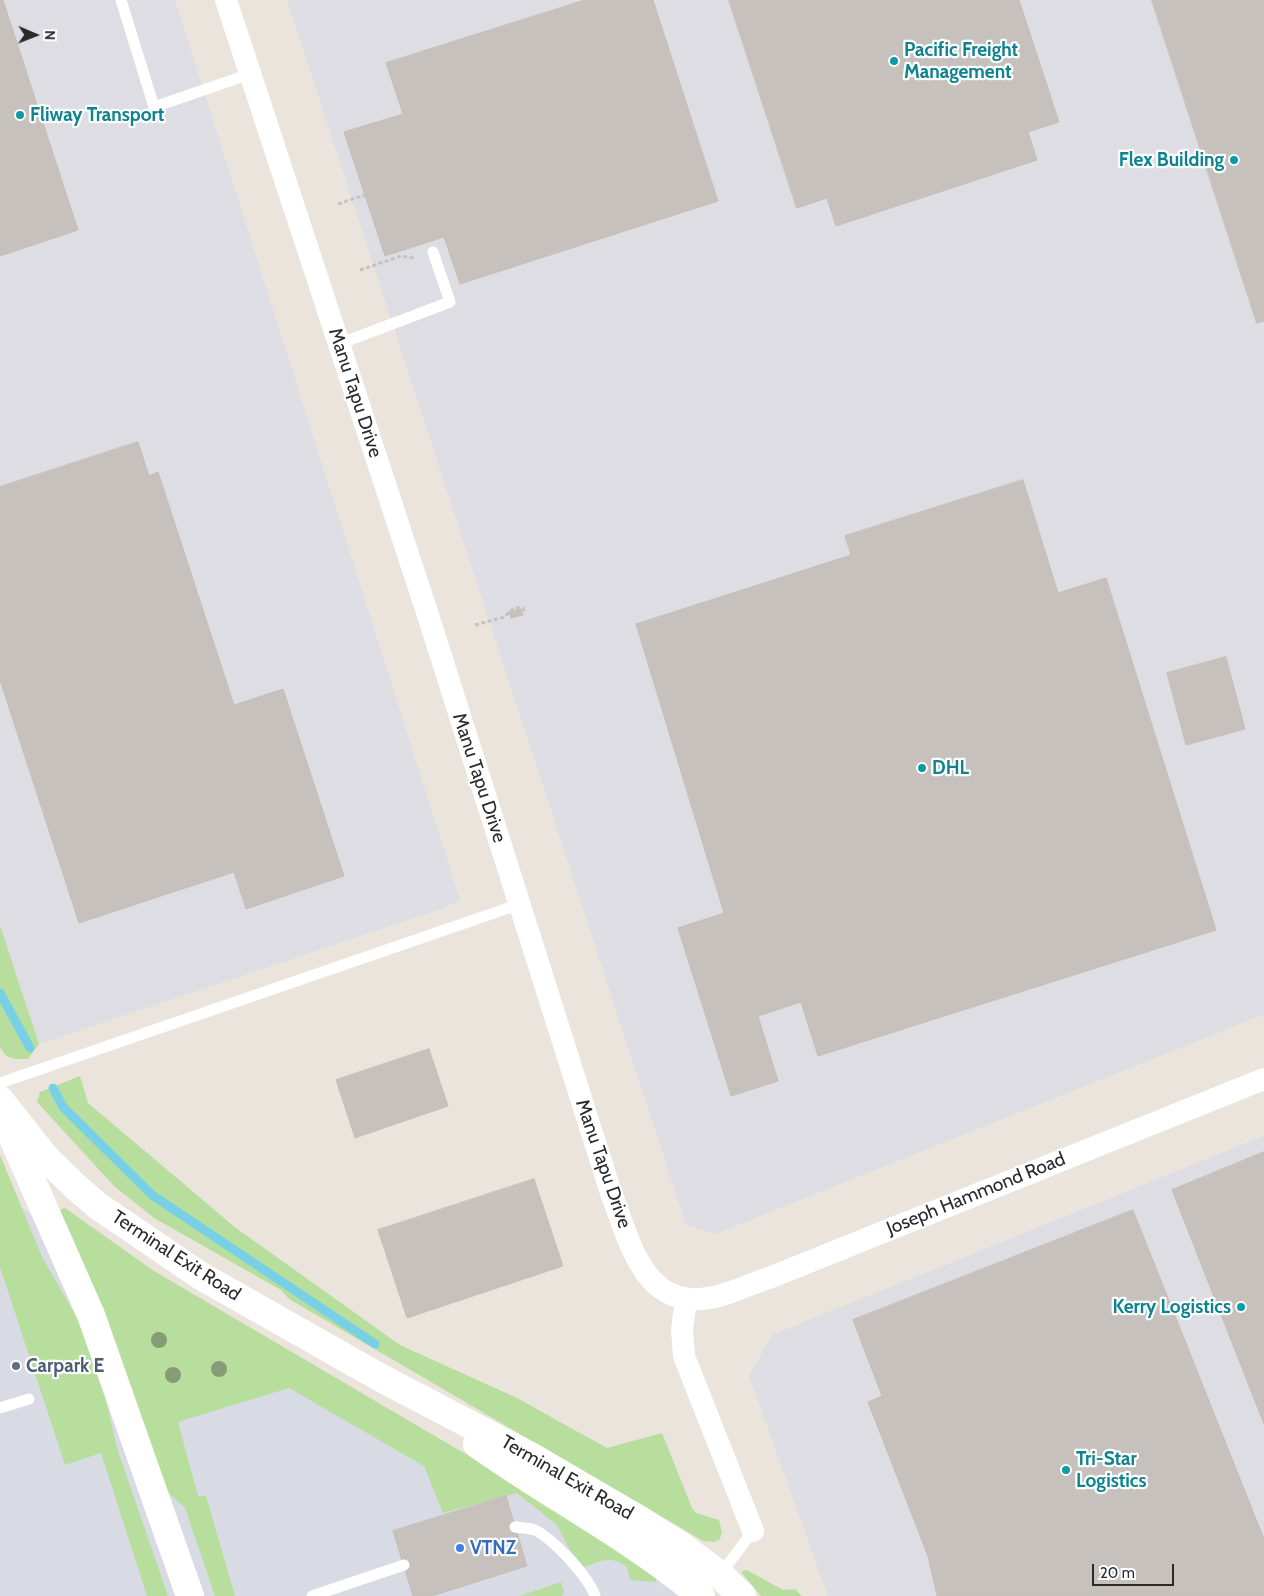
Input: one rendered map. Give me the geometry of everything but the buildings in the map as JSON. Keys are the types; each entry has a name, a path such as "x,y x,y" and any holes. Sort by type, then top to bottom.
{"street":[{"name":"Manu Tapu Drive","path":"226,0 520,904 611,1193 644,1273 666,1292 686,1299"},
{"name":"Joseph Hammond Road","path":"686,1299 715,1297 769,1278 1264,1079"},
{"name":"Terminal Exit Road","path":"0,1100 45,1157 98,1206 201,1276 381,1378 564,1476 680,1545 720,1575 742,1596"},
{"path":"0,1109 91,1315 190,1596"},
{"path":"686,1299 682,1330 684,1356 753,1531"},
{"name":"Terminal Exit Road","path":"381,1378 528,1480 648,1556 701,1596"}],"lane":[{"path":"121,0 154,107 250,74"},
{"path":"338,344 450,302 433,252"},
{"path":"0,1083 520,904"},
{"path":"0,1408 29,1398"},
{"path":"515,1527 533,1529 547,1538 590,1584 595,1596"},
{"path":"720,1575 753,1531"},
{"path":"312,1596 404,1565"}],"path":[{"path":"338,204 365,195"},
{"path":"360,270 400,256"},
{"path":"475,626 504,617 514,608 523,608 525,612"}],"shaded area":[{"path":"0,0 175,0 460,900 441,909 39,1044 0,925"},
{"path":"287,0 1264,0 1264,1014 716,1234 686,1225"},
{"name":"Tri-Star Logistics","path":"1264,1136 1264,1596 828,1596 749,1376 772,1335"},
{"path":"0,1189 87,1261 636,1540 717,1596 0,1596"}],"green space":[{"path":"0,925 39,1044 28,1059 8,1057 0,1047"},
{"path":"80,1076 88,1103 236,1228 400,1345 517,1398 607,1448 662,1433 692,1508 696,1513 719,1520 722,1532 720,1539 714,1542 703,1541 289,1299 281,1290 154,1218 114,1186 37,1102 40,1092"},
{"path":"0,1155 43,1259 87,1335 101,1378 117,1448 168,1596 147,1596 101,1453 65,1465 0,1267"},
{"path":"65,1208 154,1271 520,1486 658,1575 655,1582 630,1580 627,1567 615,1561 606,1560 584,1567 570,1550 556,1524 517,1493 443,1513 424,1466 289,1388 178,1422 198,1496 206,1496 235,1596 215,1596 185,1508 169,1493 162,1482 57,1215 60,1210"},
{"path":"747,1570 783,1590 795,1589 802,1596 761,1596 741,1572"},
{"path":"561,1582 564,1591 562,1596 520,1596"}],"waterway":[{"path":"0,993 30,1048"},
{"path":"53,1088 63,1107 152,1195 375,1344"}],"place":[{"name":"Pacific Freight Management","path":"894,61"},
{"name":"Fliway Transport","path":"20,115"},
{"name":"Flex Building","path":"1234,160"},
{"name":"DHL","path":"922,768"},
{"name":"Kerry Logistics","path":"1241,1307"},
{"name":"Carpark E","path":"16,1366"},
{"name":"Tri-Star Logistics","path":"1066,1470"},
{"name":"VTNZ","path":"460,1548"}]}
